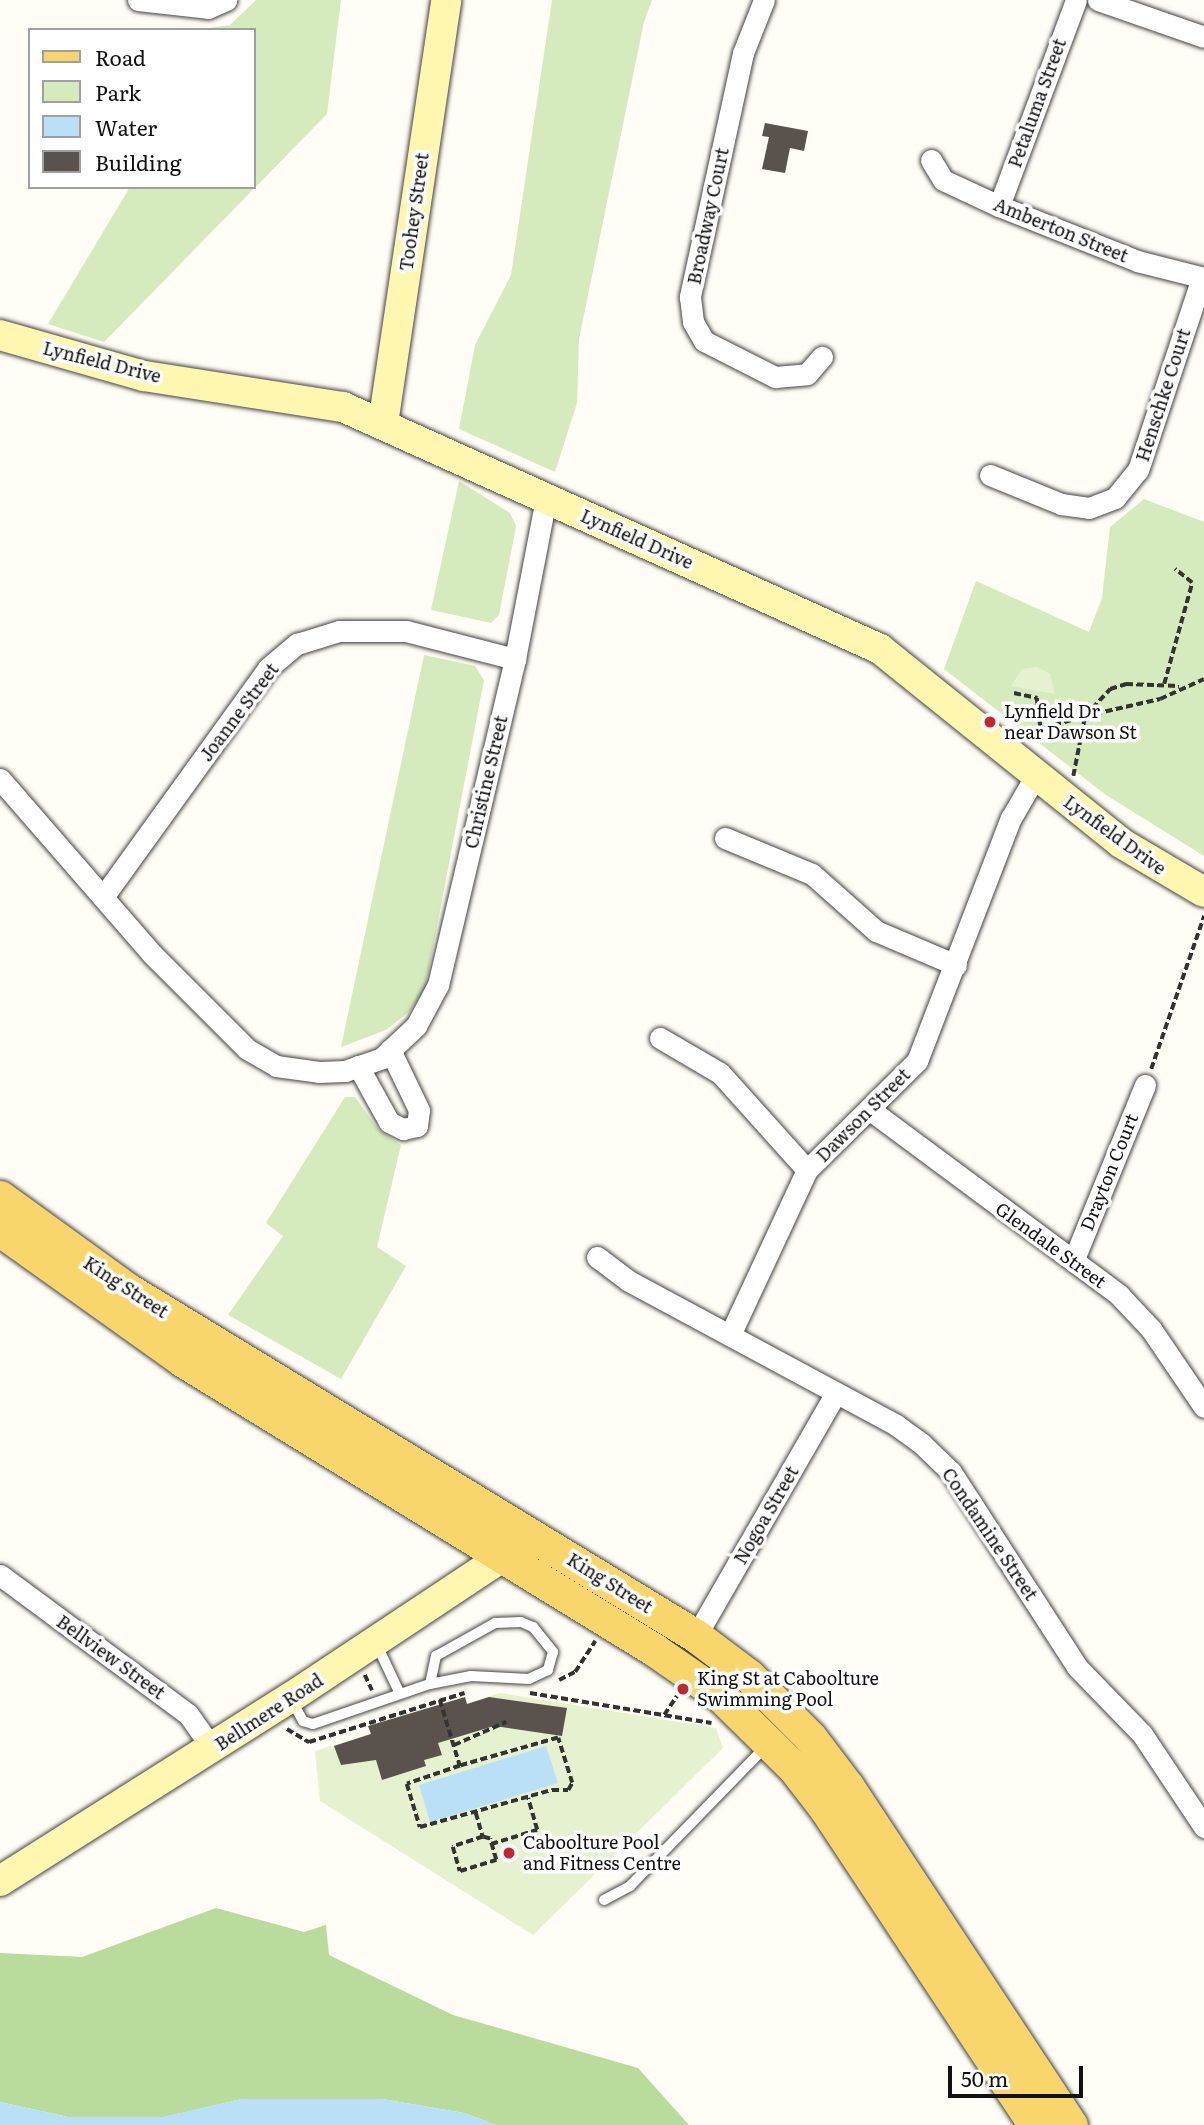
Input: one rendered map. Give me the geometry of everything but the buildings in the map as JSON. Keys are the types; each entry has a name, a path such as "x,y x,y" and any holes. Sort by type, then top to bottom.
{"main road":[{"name":"King Street","path":"0,1197 130,1292 696,1636 749,1676 810,1737 1035,2125"},
{"name":"King Street","path":"0,1230 182,1360 698,1679 770,1742 916,1918 1071,2125"}],"street":[{"path":"138,0 211,8 226,0"},
{"name":"Toohey Street","path":"383,424 446,0"},
{"name":"Broadway Court","path":"764,0 741,66 690,297 693,322 704,341 775,377 807,374 822,357"},
{"name":"Petaluma Street","path":"999,206 1076,0"},
{"path":"1098,0 1204,37"},
{"name":"Amberton Street","path":"931,160 943,180 999,206 1136,261 1203,278"},
{"name":"Henschke Court","path":"990,475 1061,504 1089,508 1115,498 1138,470 1203,278"},
{"name":"Lynfield Drive","path":"0,335 144,376 343,407 880,649 1121,844 1204,892"},
{"name":"Christine Street","path":"0,779 152,954 247,1049 276,1066 308,1071 358,1066 390,1050 416,1026 438,985 515,659 546,498"},
{"name":"Joanne Street","path":"103,897 268,668 297,644 339,631 406,631 515,659"},
{"name":"Dawson Street","path":"730,1335 807,1170 917,1060 1011,818 1036,775"},
{"path":"725,838 812,874 876,931 956,965"},
{"path":"660,1038 730,1082 807,1170"},
{"path":"358,1066 389,1122 403,1129 417,1126 419,1110 390,1050"},
{"name":"Drayton Court","path":"1074,1259 1144,1085"},
{"name":"Glendale Street","path":"869,1109 1074,1259 1151,1329 1204,1407"},
{"name":"Condamine Street","path":"597,1257 627,1280 896,1425 951,1472 1077,1667 1142,1734 1204,1827"},
{"name":"Nogoa Street","path":"696,1636 836,1394"},
{"name":"Bellmere Road","path":"0,1881 376,1643 533,1536"},
{"name":"Bellview Street","path":"0,1575 188,1714 212,1748"}],"lane":[{"path":"290,1698 303,1721 313,1724 430,1684 471,1676 529,1679 548,1670 553,1652 533,1627 522,1622 495,1623 436,1656 430,1684"},
{"path":"376,1643 400,1694"},
{"path":"604,1900 629,1886 770,1742"}],"path":[{"path":"1164,684 1192,583 1175,569"},
{"path":"1018,736 1085,716 1160,699 1181,686 1204,679"},
{"path":"1064,797 1074,774 1085,716 1110,689 1139,682 1181,686"},
{"path":"1014,693 1037,698 1041,729"},
{"path":"1144,1085 1204,916"},
{"path":"554,1683 575,1672 596,1641"},
{"path":"532,1694 543,1688"},
{"path":"284,1727 309,1742 475,1690"},
{"path":"521,1692 718,1724"},
{"path":"664,1715 679,1693"},
{"path":"440,1700 460,1766"},
{"path":"454,1745 506,1723"},
{"path":"558,1738 572,1783 568,1790 528,1797 425,1828 418,1825 406,1788 411,1781 558,1738"},
{"path":"491,1844 537,1830 528,1797"},
{"path":"476,1813 483,1837 491,1844 496,1860 460,1871 453,1846 483,1837"}],"green space":[{"path":"256,0 341,0 327,114 256,187 256,28 210,28 230,25"},
{"path":"552,0 652,0 644,22 579,339 577,403 555,472 459,429 475,345 511,275"},
{"path":"129,189 254,189 104,342 48,324"},
{"path":"459,481 510,513 516,526 499,615 491,623 431,610"},
{"path":"1144,499 1204,522 1204,856 1106,795 944,669 976,581 1089,632 1102,598 1110,527"},
{"path":"424,655 475,666 484,680 425,989 410,1011 386,1030 341,1047"},
{"path":"1037,667 1050,674 1055,694 1011,686 1022,669"},
{"path":"345,1097 355,1097 378,1129 401,1145 377,1247 406,1266 341,1379 228,1315 283,1236 266,1223"},
{"name":"Caboolture Pool and Fitness Centre","path":"500,1693 716,1728 723,1748 533,1935 320,1801 315,1751"},
{"path":"216,1908 304,1932 326,1925 329,1955 453,2015 638,2068 689,2125 496,2125 464,2113 382,2099 242,2099 164,2117 68,2117 0,2102 0,1953 82,1957"}],"water":[{"path":"546,1746 558,1783 430,1822 419,1785"},
{"path":"242,2099 382,2099 464,2113 496,2125 0,2125 0,2102 68,2117 163,2117"}],"place":[{"name":"Lynfield Dr near Dawson St","path":"990,722"},
{"name":"King St at Caboolture Swimming Pool","path":"683,1689"},
{"name":"Caboolture Pool and Fitness Centre","path":"509,1853"}]}
